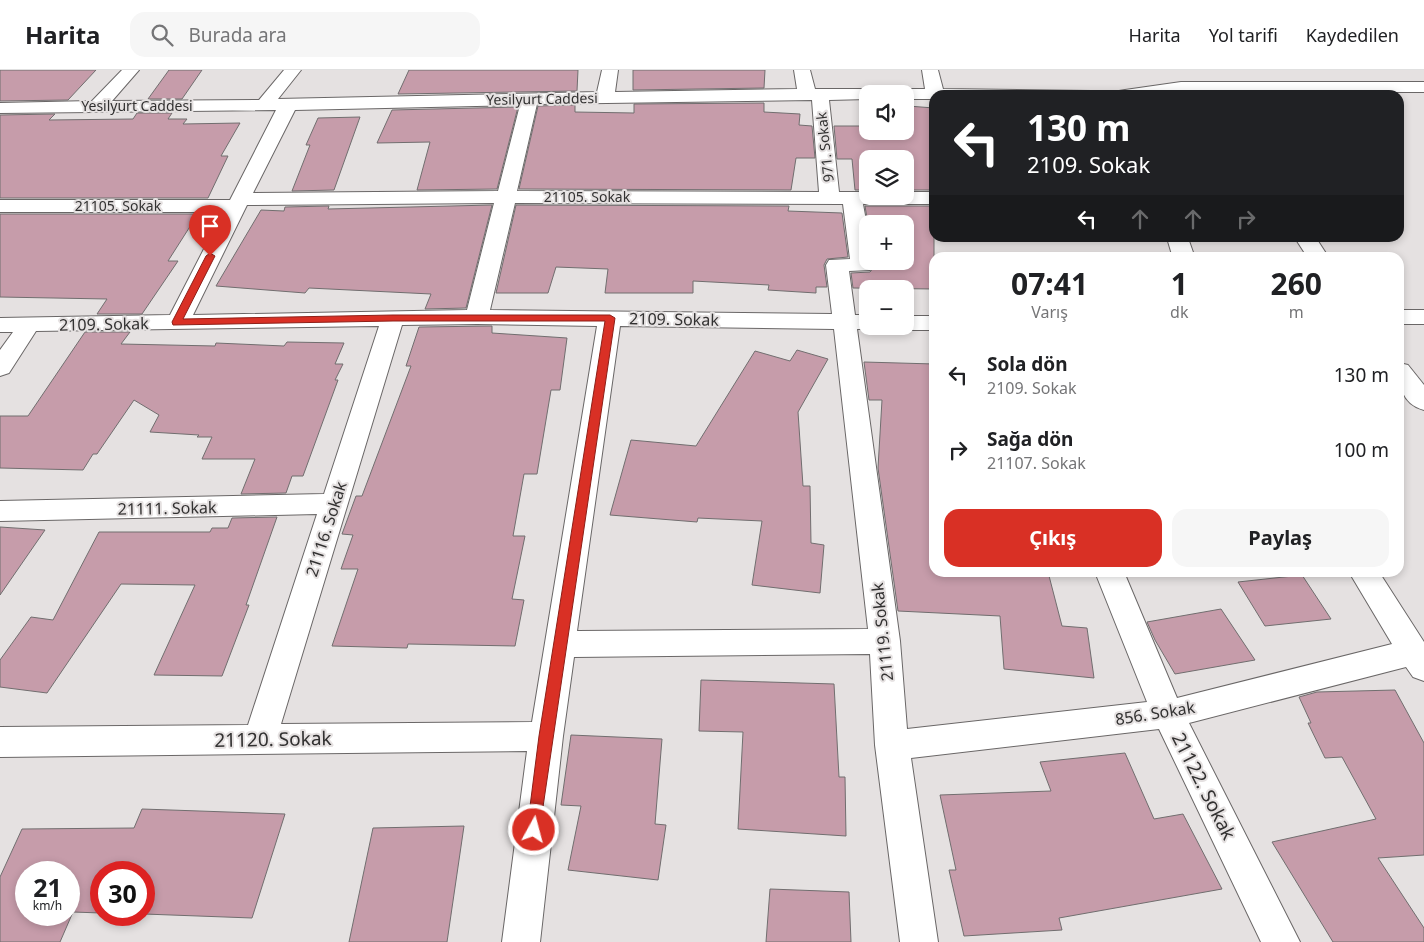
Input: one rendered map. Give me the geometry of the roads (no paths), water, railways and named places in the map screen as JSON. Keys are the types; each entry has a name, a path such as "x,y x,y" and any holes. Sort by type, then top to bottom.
{"street":[{"path":"98,106 131,70"},
{"path":"264,106 292,70"},
{"path":"605,98 610,70"},
{"name":"971. Sokak","path":"802,70 813,94 830,199"},
{"path":"930,70 935,90"},
{"path":"1172,70 1181,87"},
{"path":"1160,90 1181,87 1208,90"},
{"path":"1269,90 1424,87"},
{"name":"Yesilyurt Caddesi","path":"0,108 264,106 530,98 929,93"},
{"path":"477,317 530,98"},
{"path":"176,322 288,105"},
{"name":"21105. Sokak","path":"0,206 505,197 929,198"},
{"name":"21119. Sokak","path":"852,198 862,265 837,265 856,322 885,641 892,746 919,942"},
{"name":"2109. Sokak","path":"0,325 477,317 856,322"},
{"path":"1404,317 1424,317"},
{"name":"21116. Sokak","path":"260,739 393,318"},
{"path":"521,942 546,736 610,318"},
{"path":"914,323 929,323"},
{"path":"0,368 29,325"},
{"path":"1404,377 1424,402"},
{"name":"21111. Sokak","path":"0,511 334,504"},
{"name":"21122. Sokak","path":"1110,577 1168,714 1281,942"},
{"path":"1366,577 1419,660"},
{"path":"560,644 885,641"},
{"name":"856. Sokak","path":"892,746 1168,714 1419,660"},
{"name":"21120. Sokak","path":"0,742 546,736"}]}
